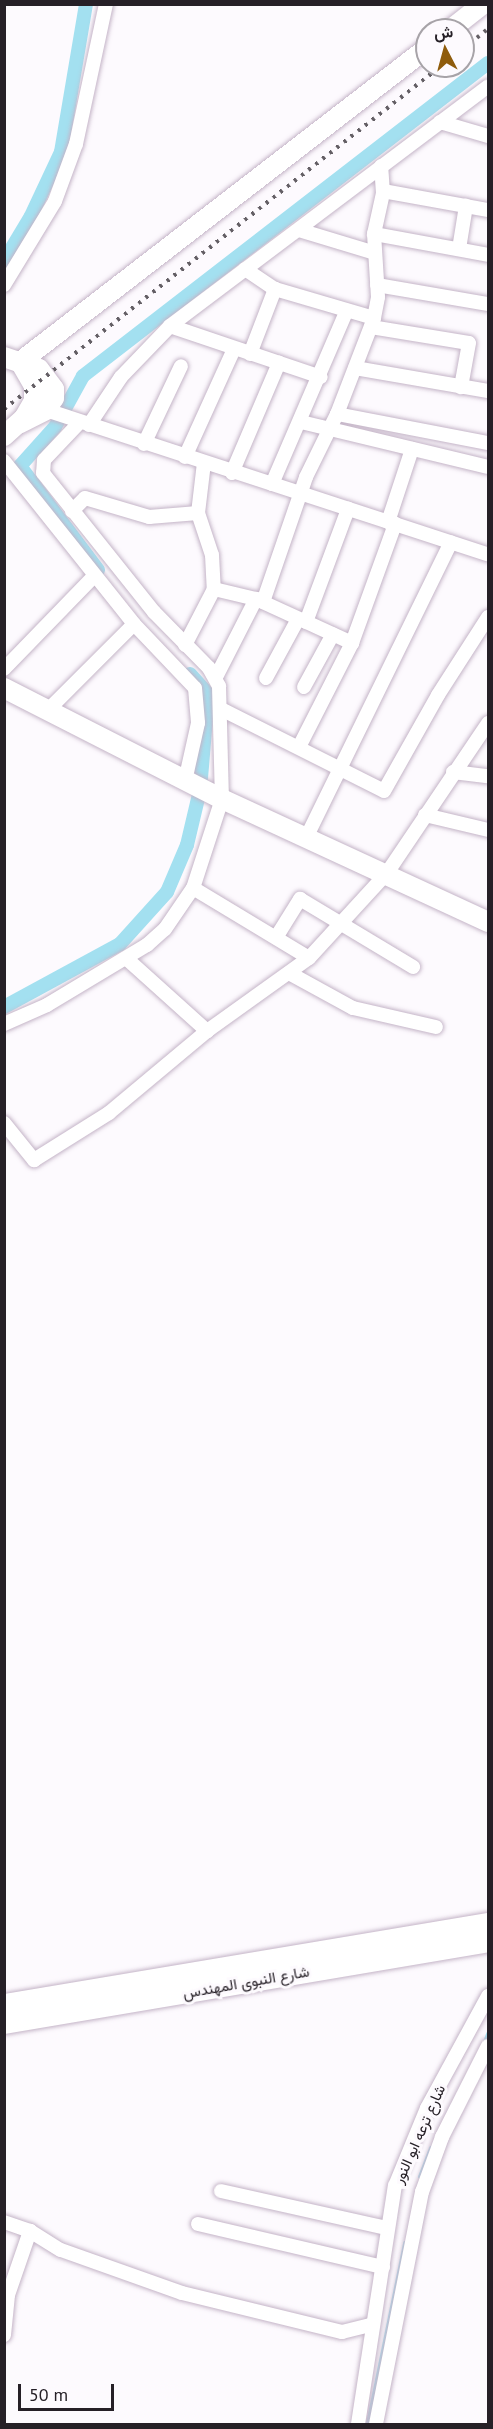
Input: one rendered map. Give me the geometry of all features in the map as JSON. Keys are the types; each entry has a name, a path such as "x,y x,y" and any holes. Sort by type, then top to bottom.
{"main road":[{"path":"465,18 483,4"},
{"path":"12,359 415,57"},
{"path":"12,359 39,369 52,384 54,398 45,410 12,430"},
{"path":"4,688 218,797 307,836 489,922"},
{"name":"شارع النبوى المهندس","path":"4,2023 489,1923"},
{"name":"شارع النبوى المهندس","path":"4,2004 489,1941"}],"street":[{"path":"4,285 55,201 76,144 106,4"},
{"path":"4,1024 47,1005 127,959 165,929 193,888 218,797 220,709 216,677 185,645 72,511 50,484 42,466 121,377 171,326 489,86"},
{"path":"440,122 489,136"},
{"path":"216,677 260,601 300,493 337,414 372,322 377,285 372,252 383,190 381,166"},
{"path":"383,190 489,210"},
{"path":"459,249 466,206"},
{"path":"299,230 372,252"},
{"path":"374,234 489,255"},
{"path":"245,269 275,289 347,310 372,322 469,343 461,387"},
{"path":"377,285 489,304"},
{"path":"250,354 275,289"},
{"path":"272,484 321,377 347,310"},
{"path":"171,326 321,377"},
{"path":"185,457 234,349"},
{"path":"232,472 279,363"},
{"path":"144,444 181,366"},
{"path":"355,368 489,391"},
{"path":"45,410 489,554"},
{"path":"337,414 489,443"},
{"path":"301,422 489,466"},
{"path":"299,747 352,644 392,523 412,449"},
{"path":"4,461 134,624 195,688 198,723 190,783"},
{"path":"185,645 213,589 212,555 198,513 204,463"},
{"path":"72,511 85,498 149,516 198,513"},
{"path":"266,678 302,620 348,509"},
{"path":"307,836 451,542"},
{"path":"4,669 94,576"},
{"path":"213,589 260,601 352,644"},
{"path":"220,709 384,791 438,695 489,617"},
{"path":"49,709 134,624"},
{"path":"304,687 333,634"},
{"path":"4,1123 34,1160 109,1113 207,1031 309,958 342,926 387,873 453,772 487,728"},
{"path":"453,772 489,776"},
{"path":"425,815 489,830"},
{"path":"193,888 277,936 309,958"},
{"path":"277,936 300,899 413,967"},
{"path":"127,959 207,1031"},
{"path":"289,973 353,1008 436,1027"},
{"name":"شارع ترعه ابو النور","path":"358,2424 371,2325 382,2291 387,2228 395,2186 416,2133 489,1996"},
{"name":"شارع ترعه ابو النور","path":"376,2424 422,2192 442,2137 489,2046"},
{"path":"221,2191 387,2228"},
{"path":"4,2222 30,2231 61,2250 182,2293 342,2332 371,2325"},
{"path":"198,2224 383,2266"},
{"path":"4,2335 8,2295 30,2231"}],"waterway":[{"path":"4,261 31,216 61,152 86,4"},
{"path":"98,570 20,466 55,427 83,376 488,63"},
{"path":"4,1007 120,944 167,892 187,845 200,790 208,694 190,674"},
{"path":"485,2042 488,2034"},
{"path":"420,2177 431,2148"},
{"path":"368,2424 405,2243"}],"railway":[{"path":"475,39 488,29"},
{"path":"4,409 426,78"}]}
